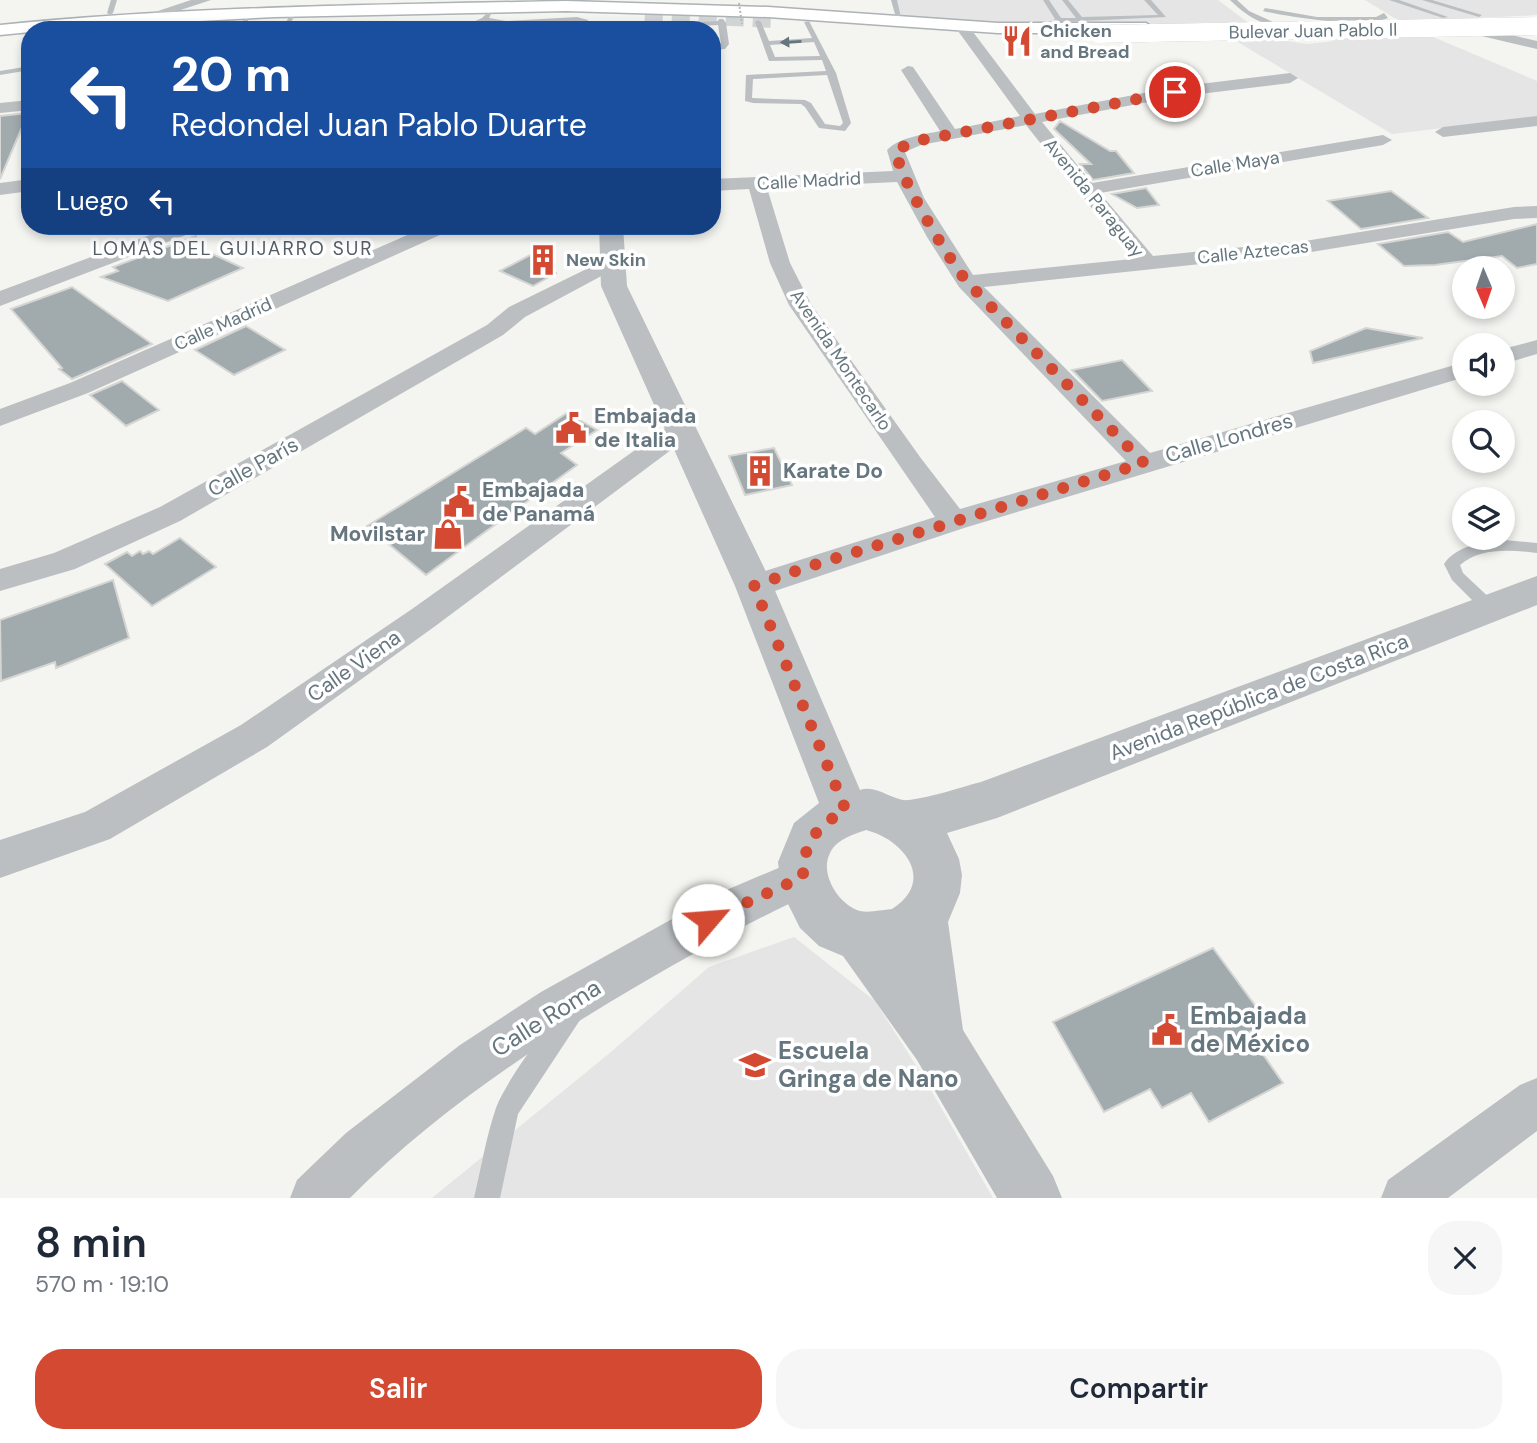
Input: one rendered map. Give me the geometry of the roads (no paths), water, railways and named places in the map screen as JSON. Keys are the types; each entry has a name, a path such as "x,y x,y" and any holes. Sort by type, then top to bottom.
{"main road":[{"name":"Bulevar Juan Pablo II","path":"158,21 309,10 574,21"},
{"name":"Bulevar Juan Pablo II","path":"303,21 361,14 426,12"},
{"name":"Bulevar Juan Pablo II","path":"615,21 768,12 1092,38 1253,35 1279,20"},
{"path":"361,14 495,19 579,16 598,21"},
{"name":"Bulevar Juan Pablo II","path":"86,21 113,17 138,21"},
{"name":"Bulevar Juan Pablo II","path":"91,21 113,17"},
{"name":"Bulevar Juan Pablo II","path":"607,21 643,17 762,26 965,31 1537,26"},
{"name":"Bulevar Juan Pablo II","path":"1002,31 1055,24 1244,27 1279,20 1328,26 1537,26"},
{"name":"Bulevar Juan Pablo II","path":"1279,20 1317,38 1478,23 1514,34 1537,26"},
{"name":"Bulevar Juan Pablo II","path":"0,34 21,31"},
{"name":"Bulevar Juan Pablo II","path":"0,34 21,33"}],"street":[{"path":"147,21 205,0"},
{"name":"Avenida Paraguay","path":"965,31 1031,120 1147,263"},
{"path":"1514,34 1537,45"},
{"path":"908,70 951,135"},
{"path":"1144,463 967,282 946,256 896,155 900,147 951,135 1175,92 1290,78"},
{"path":"0,108 21,106"},
{"path":"1443,132 1537,121"},
{"name":"Calle Maya","path":"1088,189 1383,140"},
{"name":"Calle Madrid","path":"721,185 905,176"},
{"name":"Avenida Montecarlo","path":"757,184 780,263 800,305 954,521"},
{"path":"0,189 21,186"},
{"name":"Calle Aztecas","path":"967,282 1306,247 1514,213 1537,212"},
{"path":"0,299 168,235"},
{"name":"Calle Madrid","path":"0,418 92,382 424,235"},
{"path":"611,235 613,274 754,586 846,811"},
{"name":"Calle París","path":"0,580 64,561 170,514 495,330 613,274"},
{"path":"1515,353 1537,347"},
{"name":"Calle Londres","path":"754,586 954,521 1452,373"},
{"name":"Calle Viena","path":"0,859 96,826 254,736 423,618 682,429"},
{"name":"Avenida República de Costa Rica","path":"920,839 981,803 1537,590"},
{"path":"866,809 887,812 920,839 938,878 934,900 922,918 905,931 883,937 860,936 839,928 821,915 808,897 803,877 803,859 808,843 830,818 846,811 866,809"},
{"name":"Calle Roma","path":"315,1198 363,1150 476,1061 556,1008 732,908 803,877"},
{"path":"922,918 937,1040"},
{"path":"860,936 937,1040 1031,1198"},
{"path":"1406,1198 1537,1102"}],"lane":[{"path":"113,17 114,0"},
{"path":"894,0 900,21"},
{"path":"1046,0 1055,24 1090,29 1163,18 1147,0"},
{"path":"1065,0 1090,29"},
{"path":"1233,0 1258,19 1279,20 1385,18 1384,15 1367,12 1279,20"},
{"path":"1392,0 1444,17 1406,0"},
{"path":"1425,0 1469,15 1478,23"},
{"path":"495,19 500,21"},
{"path":"488,21 586,21"},
{"path":"721,45 725,44 722,21"},
{"path":"762,26 769,54 824,54"},
{"path":"809,26 832,73 847,123 845,127 836,129 822,126 806,89 773,76 748,79 749,100 769,101 806,89 832,73"},
{"path":"765,43 817,40"},
{"path":"0,73 21,70"},
{"path":"769,101 773,76"},
{"path":"1490,608 1457,576 1452,564 1457,558 1491,547 1519,545 1537,548"},
{"path":"488,1197 507,1110 548,1045 600,984"}],"tunnel":[{"path":"645,13 774,19"}],"place":[{"name":"Chicken and Bread","path":"1017,41"},
{"name":"New Skin","path":"543,260"},
{"name":"Embajada de Italia","path":"571,428"},
{"name":"Karate Do","path":"760,471"},
{"name":"Embajada de Panamá","path":"459,502"},
{"name":"Movilstar","path":"448,534"},
{"name":"Embajada de México","path":"1167,1030"},
{"name":"Escuela Gringa de Nano","path":"755,1065"}],"district":[{"name":"LOMAS DEL GUIJARRO SUR","path":"233,248"}]}
